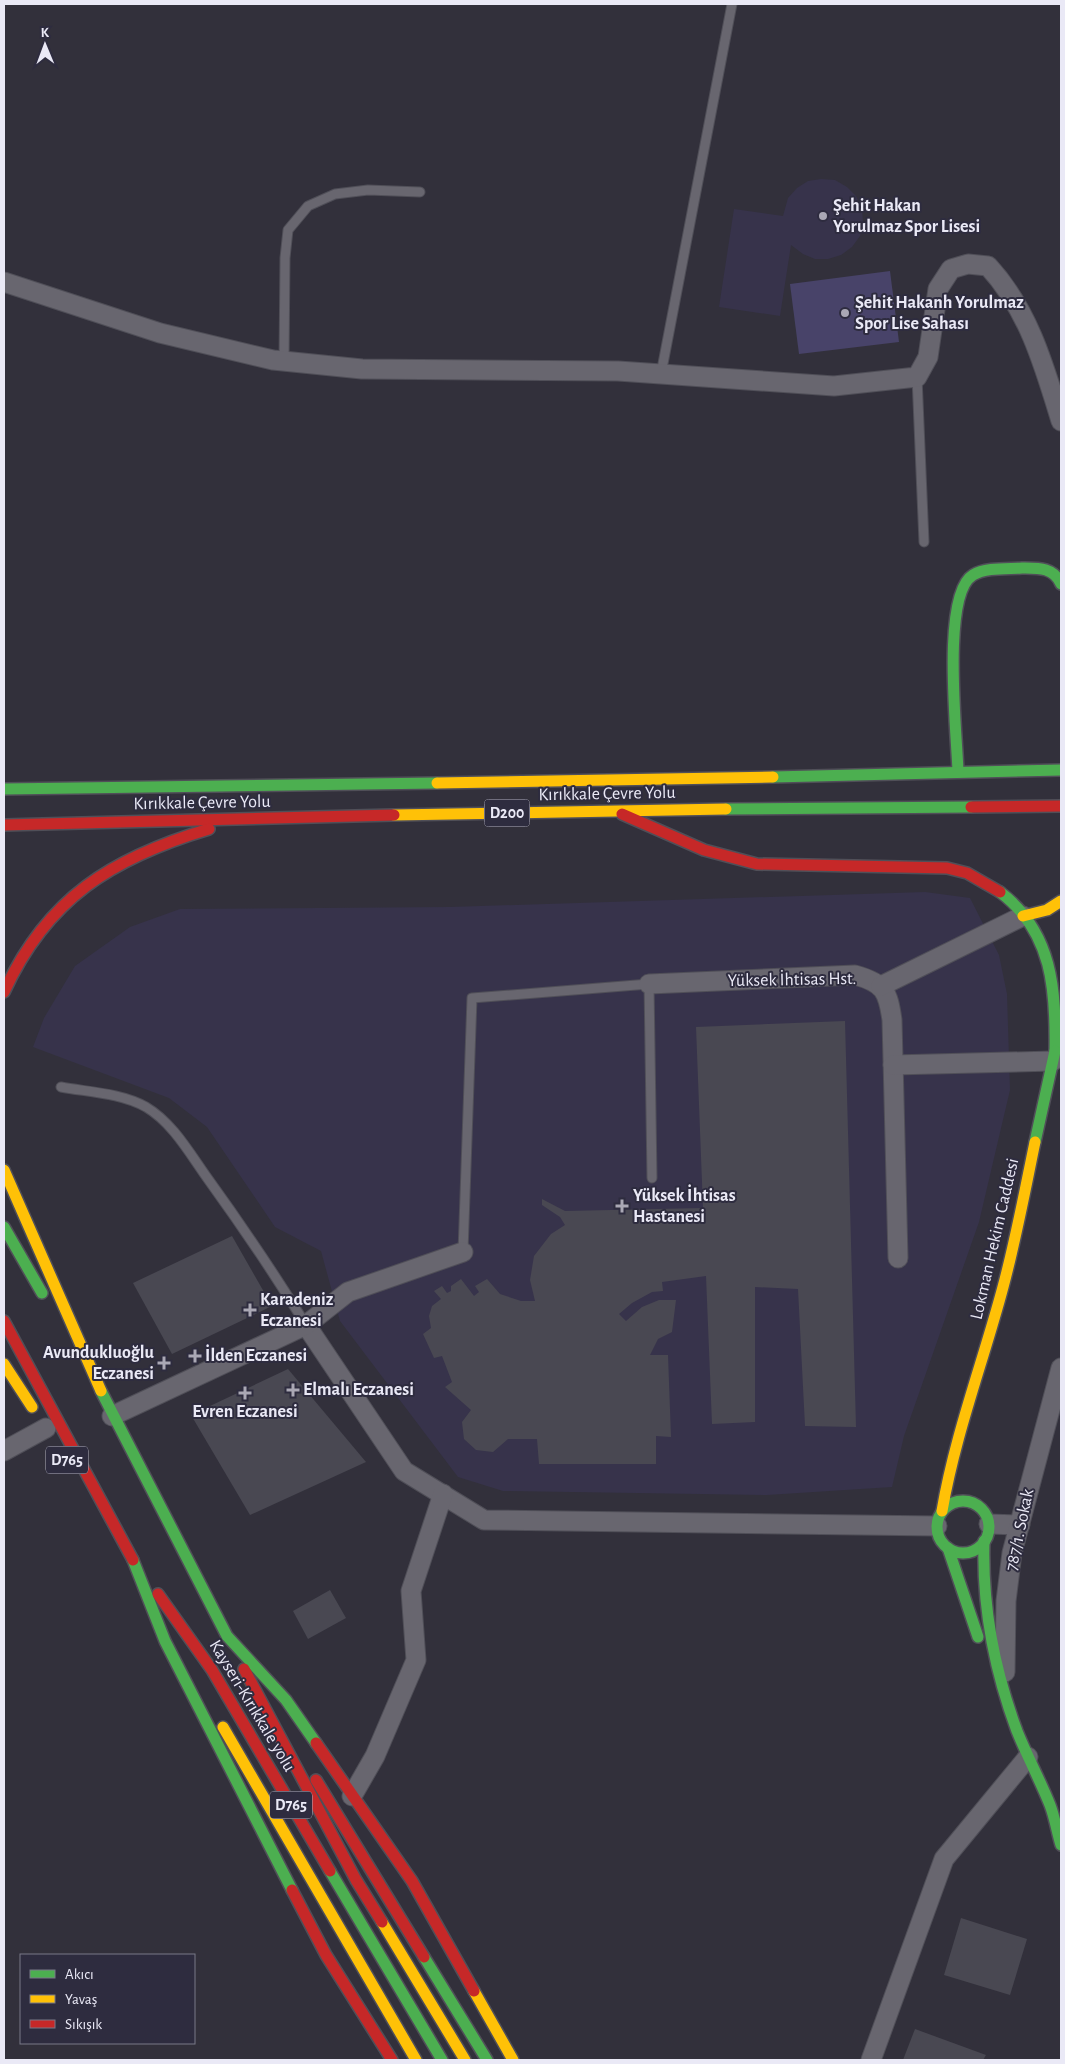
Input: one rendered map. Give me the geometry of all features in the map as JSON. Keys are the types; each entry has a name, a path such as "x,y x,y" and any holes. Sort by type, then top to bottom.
{"main road":[{"path":"958,772 953,628 955,608 962,587 973,574 993,570 1048,570 1060,576"},
{"name":"Kırıkkale Çevre Yolu","path":"4,789 620,781 1061,770"},
{"name":"Kırıkkale Çevre Yolu","path":"4,825 614,810 1061,806"},
{"path":"614,810 712,855 757,864 925,866 968,872 989,882 1008,898 1037,932 1051,975 1054,1056"},
{"path":"4,992 14,967 28,943 47,919 68,899 140,853 163,843 243,819"},
{"path":"1023,916 1047,910 1061,901"},
{"name":"Lokman Hekim Caddesi","path":"962,1433 1004,1285 1061,1023"},
{"path":"4,1170 112,1416"},
{"path":"4,1227 48,1304"},
{"path":"4,1321 131,1556 165,1641 326,1955 392,2060"},
{"path":"58,1321 112,1416 227,1636 487,2060"},
{"name":"D765","path":"4,1364 131,1556"},
{"path":"962,1433 963,1472"},
{"path":"962,1433 950,1466 939,1519 942,1542 948,1548 961,1592 977,1635 997,1673"},
{"path":"966,1486 971,1502"},
{"path":"939,1519 954,1502 971,1502 985,1512 987,1533 982,1571 984,1605 997,1673 1028,1757 1050,1805 1061,1845"},
{"path":"948,1548 965,1553 974,1550 987,1533"},
{"name":"Kayseri-Kırıkkale yolu","path":"131,1556 212,1670 442,2060"},
{"path":"227,1636 286,1700 412,1881 513,2060"},
{"name":"Kayseri-Kırıkkale yolu","path":"227,1636 356,1880 465,2060"},
{"path":"165,1641 215,1714 416,2060"}],"street":[{"path":"4,282 160,333 284,362 362,369 618,371 834,386 917,377 928,357 938,289 951,269 968,264 988,266 1008,287 1040,353 1061,421"},
{"path":"881,986 1023,916"},
{"name":"Yüksek İhtisas Hst.","path":"649,984 855,975 874,980 881,986 890,1002 898,1258"},
{"path":"893,1065 1054,1056"},
{"path":"112,1416 306,1325 348,1292 463,1252"},
{"path":"306,1325 404,1471 484,1520 939,1519"},
{"name":"787/1. Sokak","path":"1004,1696 1006,1601 1012,1553 1061,1368"},
{"path":"4,1451 52,1436"},
{"path":"352,1796 375,1756 416,1660 411,1591 443,1494"},
{"path":"987,1533 1020,1525"},
{"path":"871,2060 944,1858 1028,1757"}],"lane":[{"path":"661,374 732,4"},
{"path":"284,362 285,258 288,230 308,206 335,194 368,190 420,192"},
{"path":"917,377 924,542"},
{"path":"463,1252 472,998 649,984 652,1178"},
{"path":"61,1087 119,1097 145,1106 162,1118 180,1139 272,1269 306,1325"}],"shaded area":[{"path":"821,179 835,180 847,187 856,196 862,209 863,222 860,236 852,247 841,255 828,259 815,259 803,254 791,245 780,316 719,307 734,209 783,216 788,198 797,188 808,181"},
{"name":"Şehit Hakanh Yorulmaz Spor Lise Sahası","path":"890,271 899,342 799,354 790,284"},
{"name":"Yüksek İhtisas Hastanesi","path":"925,892 970,898 999,955 1007,994 1010,1090 979,1222 904,1436 892,1487 767,1495 503,1491 458,1477 340,1321 321,1251 275,1227 207,1127 169,1098 33,1047 44,1018 75,966 130,927 180,909 450,907"}],"building":[{"path":"845,1021 856,1427 805,1426 798,1289 755,1287 755,1422 712,1424 706,1276 662,1282 663,1291 652,1292 632,1303 619,1314 626,1321 642,1307 659,1300 676,1300 672,1332 658,1339 650,1355 668,1355 671,1437 656,1436 656,1464 539,1464 537,1439 508,1439 493,1452 476,1450 464,1439 462,1422 471,1410 445,1387 452,1382 442,1356 434,1358 423,1334 431,1328 429,1316 432,1306 441,1299 434,1291 442,1286 447,1293 451,1291 451,1286 461,1279 474,1296 479,1292 475,1286 487,1279 500,1294 521,1301 535,1301 530,1280 534,1256 551,1234 565,1225 560,1217 542,1205 542,1199 565,1211 703,1208 696,1027"},
{"path":"232,1236 272,1306 172,1354 133,1283"},
{"path":"288,1369 366,1462 250,1515 191,1415"},
{"path":"330,1590 346,1618 308,1639 293,1611"},
{"path":"961,1918 1027,1939 1010,1995 944,1975"},
{"path":"915,2029 986,2055 983,2060 903,2060"}],"traffic: fast":[{"path":"958,772 953,667 957,609 963,587 978,572 1034,568 1050,571 1058,578 1061,584"},
{"path":"773,777 1061,770"},
{"path":"4,789 437,783"},
{"path":"726,809 971,807"},
{"path":"1000,892 1018,908 1031,925 1041,944 1048,964 1054,1006 1055,1051"},
{"path":"1035,1142 1055,1051"},
{"path":"4,1227 42,1293"},
{"path":"101,1391 227,1636 286,1700 316,1743"},
{"path":"963,1501 977,1505 985,1513 989,1527 985,1541 977,1549 963,1553 949,1549 941,1541 937,1527 941,1513 949,1505 963,1501"},
{"path":"984,1541 987,1614 996,1661 1017,1731 1050,1805 1061,1845"},
{"path":"948,1548 978,1637"},
{"path":"133,1560 165,1641 292,1890"},
{"path":"330,1871 442,2060"},
{"path":"424,1957 487,2060"}],"traffic: slow":[{"path":"437,783 773,777"},
{"path":"394,815 726,809"},
{"path":"1023,916 1047,910 1061,901"},
{"path":"942,1511 954,1454 1008,1269 1035,1142"},
{"path":"4,1170 101,1391"},
{"path":"4,1364 32,1407"},
{"path":"223,1727 416,2060"},
{"path":"382,1922 465,2060"},
{"path":"474,1991 513,2060"}],"traffic: jam":[{"path":"971,807 1061,806"},
{"path":"622,814 704,850 757,864 947,868 967,873 1000,892"},
{"path":"4,825 394,815"},
{"path":"4,992 21,959 41,931 62,907 86,886 142,853 209,829"},
{"path":"4,1321 133,1560"},
{"path":"158,1594 212,1670 330,1871"},
{"path":"244,1669 356,1880 382,1922"},
{"path":"316,1743 412,1881 474,1991"},
{"path":"316,1780 424,1957"},
{"path":"292,1890 326,1955 392,2060"}],"place":[{"name":"Şehit Hakan Yorulmaz Spor Lisesi","path":"823,216"},
{"name":"Şehit Hakanh Yorulmaz Spor Lise Sahası","path":"845,313"},
{"name":"Yüksek İhtisas Hastanesi","path":"622,1206"},
{"name":"Karadeniz Eczanesi","path":"250,1310"},
{"name":"İlden Eczanesi","path":"195,1356"},
{"name":"Avundukluoğlu Eczanesi","path":"164,1363"},
{"name":"Elmalı Eczanesi","path":"293,1390"},
{"name":"Evren Eczanesi","path":"245,1393"}]}
